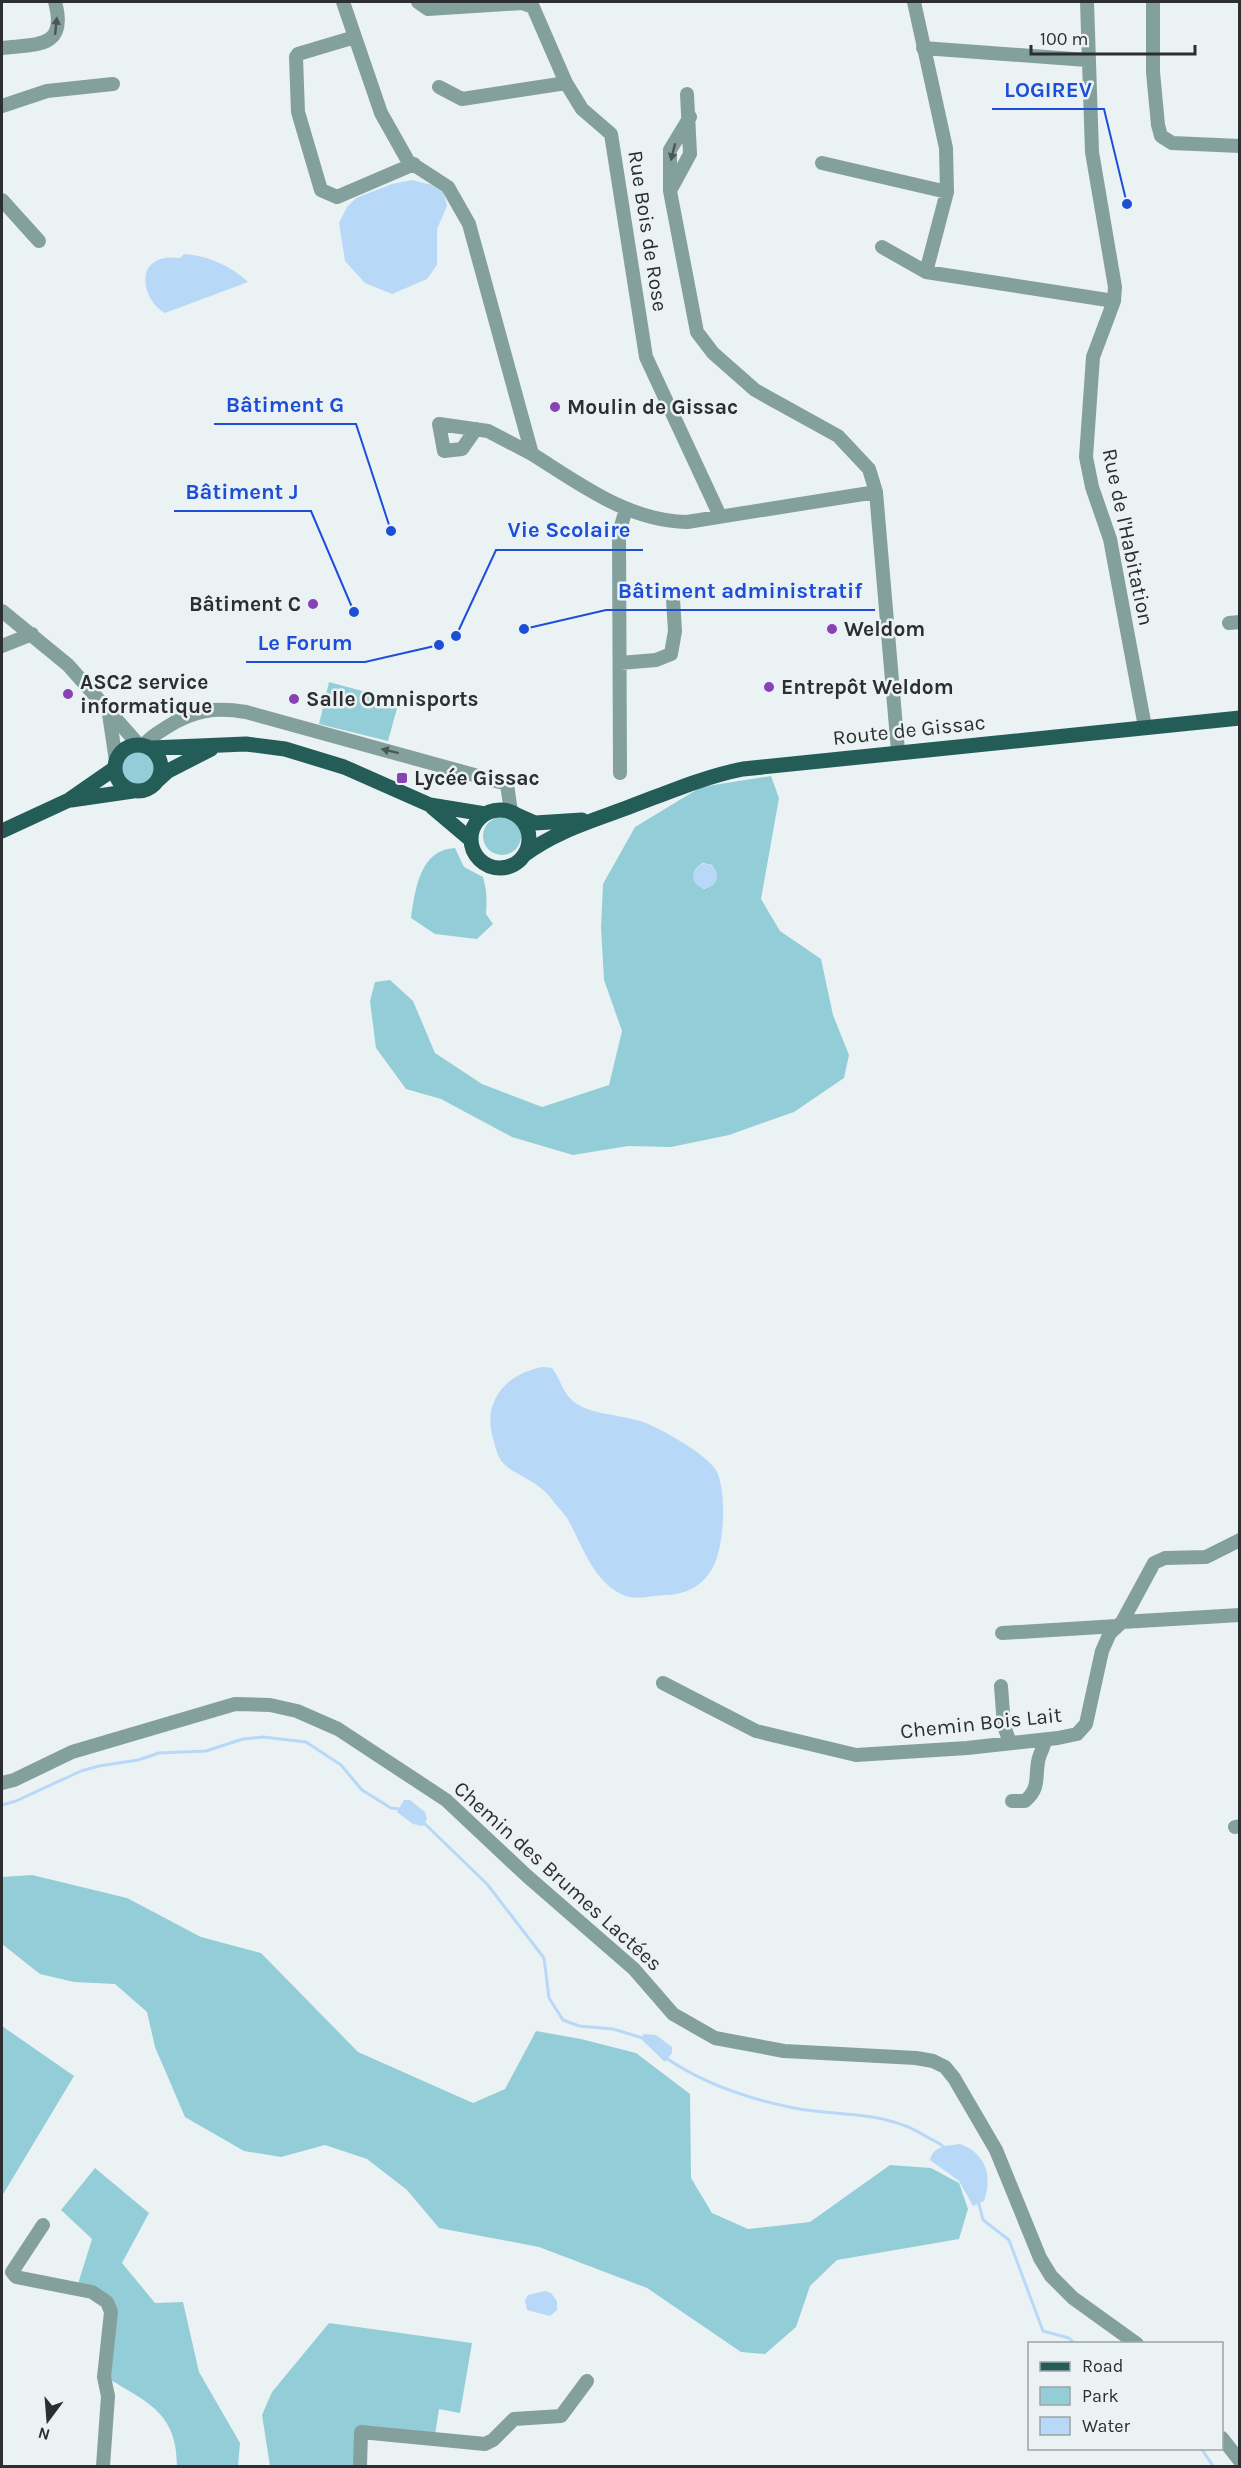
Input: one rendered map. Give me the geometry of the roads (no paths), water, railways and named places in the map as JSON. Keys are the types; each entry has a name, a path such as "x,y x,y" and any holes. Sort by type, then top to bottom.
{"main road":[{"name":"Route de Gissac","path":"524,855 543,841 591,820 712,775 743,769 898,751 1239,718"},
{"path":"145,746 160,760 158,781"},
{"path":"2,831 69,800 115,764 125,750 145,746 268,746 305,754 358,772 430,805 485,814"},
{"path":"69,800 147,790 168,771 217,746"},
{"path":"115,764 118,780 133,791"},
{"path":"430,805 471,840 477,857 492,867 510,866 524,855 529,838 527,829 513,813 495,810 485,814 475,824 471,840"},
{"name":"Route de Gissac","path":"513,813 535,823 591,820"}],"street":[{"path":"2,48 43,44 51,40 58,30 55,2"},
{"path":"343,2 381,113 408,161 448,187 469,224 532,454"},
{"name":"Rue Bois de Rose","path":"418,2 428,9 522,3 533,7 566,83 582,109 611,134 646,357 720,516"},
{"path":"914,2 946,148 947,192 926,272"},
{"name":"Rue de l'Habitation","path":"1087,2 1087,60 1092,152 1115,287 1114,301 1093,357 1086,458 1092,487 1110,539 1145,727"},
{"path":"1153,2 1154,72 1161,136 1172,143 1239,146"},
{"path":"355,37 298,54 296,57 295,96 298,112 321,190 337,197 414,164"},
{"path":"923,48 1087,60"},
{"path":"439,87 462,99 566,83"},
{"path":"2,106 47,91 113,84"},
{"path":"687,94 690,117 690,154 670,191 697,332 713,353 755,390 838,436 868,469 876,492 898,751"},
{"path":"822,163 947,192"},
{"path":"2,200 39,242"},
{"path":"882,247 926,272 1114,301"},
{"path":"476,429 488,431 532,454 626,510 662,521 687,522 876,492"},
{"path":"620,773 619,533 626,510"},
{"path":"620,663 656,660 671,654 675,631 673,599"},
{"path":"2,611 32,634 82,679 109,714 145,746 157,733 192,713 214,709 246,712 507,784 513,813"},
{"path":"2,646 32,634"},
{"path":"109,714 115,764"},
{"name":"Chemin Bois Lait","path":"663,1683 756,1731 856,1755 1045,1740 1077,1734 1086,1724 1102,1651 1110,1633 1120,1624 1154,1563 1165,1558 1206,1557 1239,1540"},
{"path":"1002,1633 1239,1615"},
{"path":"1000,1686 1004,1726 1010,1743"},
{"name":"Chemin des Brumes Lactées","path":"2,1783 14,1780 72,1752 235,1704 270,1705 297,1711 338,1729 446,1800 527,1876 634,1969 673,2014 715,2038 784,2051 916,2058 933,2061 945,2067 954,2078 996,2150 1040,2258 1051,2276 1072,2298 1136,2342"},
{"path":"1012,1801 1025,1801 1034,1792 1038,1783 1038,1762 1045,1740"},
{"path":"43,2225 12,2272 16,2277 92,2292 107,2302 111,2312 104,2377 108,2396 103,2466"},
{"path":"360,2466 361,2432 485,2444 500,2434 509,2420 561,2416 587,2381"},
{"path":"1223,2441 1239,2461"}],"water":[{"path":"412,180 432,185 444,193 447,206 437,229 437,265 427,279 392,294 365,283 345,261 339,223 347,207 356,198 392,184"},
{"path":"184,254 218,262 248,282 165,313 158,308 148,292 146,275 149,267 155,261 180,258"},
{"path":"705,864 714,867 717,876 714,885 705,888 696,885 693,876 696,867"},
{"path":"543,1367 552,1368 565,1392 577,1404 584,1408 651,1425 684,1443 713,1466 720,1481 722,1493 722,1532 714,1565 701,1583 682,1593 675,1594 630,1597 615,1591 605,1583 590,1563 567,1518 545,1491 501,1461 491,1428 494,1403 499,1392 517,1376"},
{"path":"404,1800 410,1800 425,1812 427,1819 423,1826 413,1824 397,1812"},
{"path":"643,2034 656,2035 672,2047 672,2053 665,2062 642,2040"},
{"path":"960,2144 976,2153 987,2175 987,2192 984,2201 973,2206 959,2181 930,2160 938,2149"},
{"path":"545,2291 551,2293 557,2301 557,2310 550,2316 527,2310 525,2300 528,2295"}],"waterway":[{"path":"2,1805 16,1801 81,1771 99,1766 138,1760 159,1753 206,1751 243,1739 263,1737 306,1742 341,1765 362,1790 391,1808 400,1809"},
{"path":"423,1822 487,1884 544,1958 549,1998 563,2020 579,2026 613,2029 646,2039"},
{"path":"666,2058 696,2076 744,2095 794,2108 895,2122 911,2128 946,2149"},
{"path":"978,2200 983,2220 1009,2240 1043,2331 1069,2338 1073,2342"},
{"path":"1202,2450 1213,2466"}],"place":[{"name":"LOGIREV","path":"1127,204"},
{"name":"Moulin de Gissac","path":"555,407"},
{"name":"Bâtiment G","path":"391,531"},
{"name":"Bâtiment C","path":"313,604"},
{"name":"Bâtiment J","path":"354,612"},
{"name":"Bâtiment administratif","path":"524,629"},
{"name":"Weldom","path":"832,629"},
{"name":"Vie Scolaire","path":"456,636"},
{"name":"Le Forum","path":"439,645"},
{"name":"Entrepôt Weldom","path":"769,687"},
{"name":"ASC2 service informatique","path":"68,694"},
{"name":"Salle Omnisports","path":"294,699"},
{"name":"Lycée Gissac","path":"402,778"}]}
